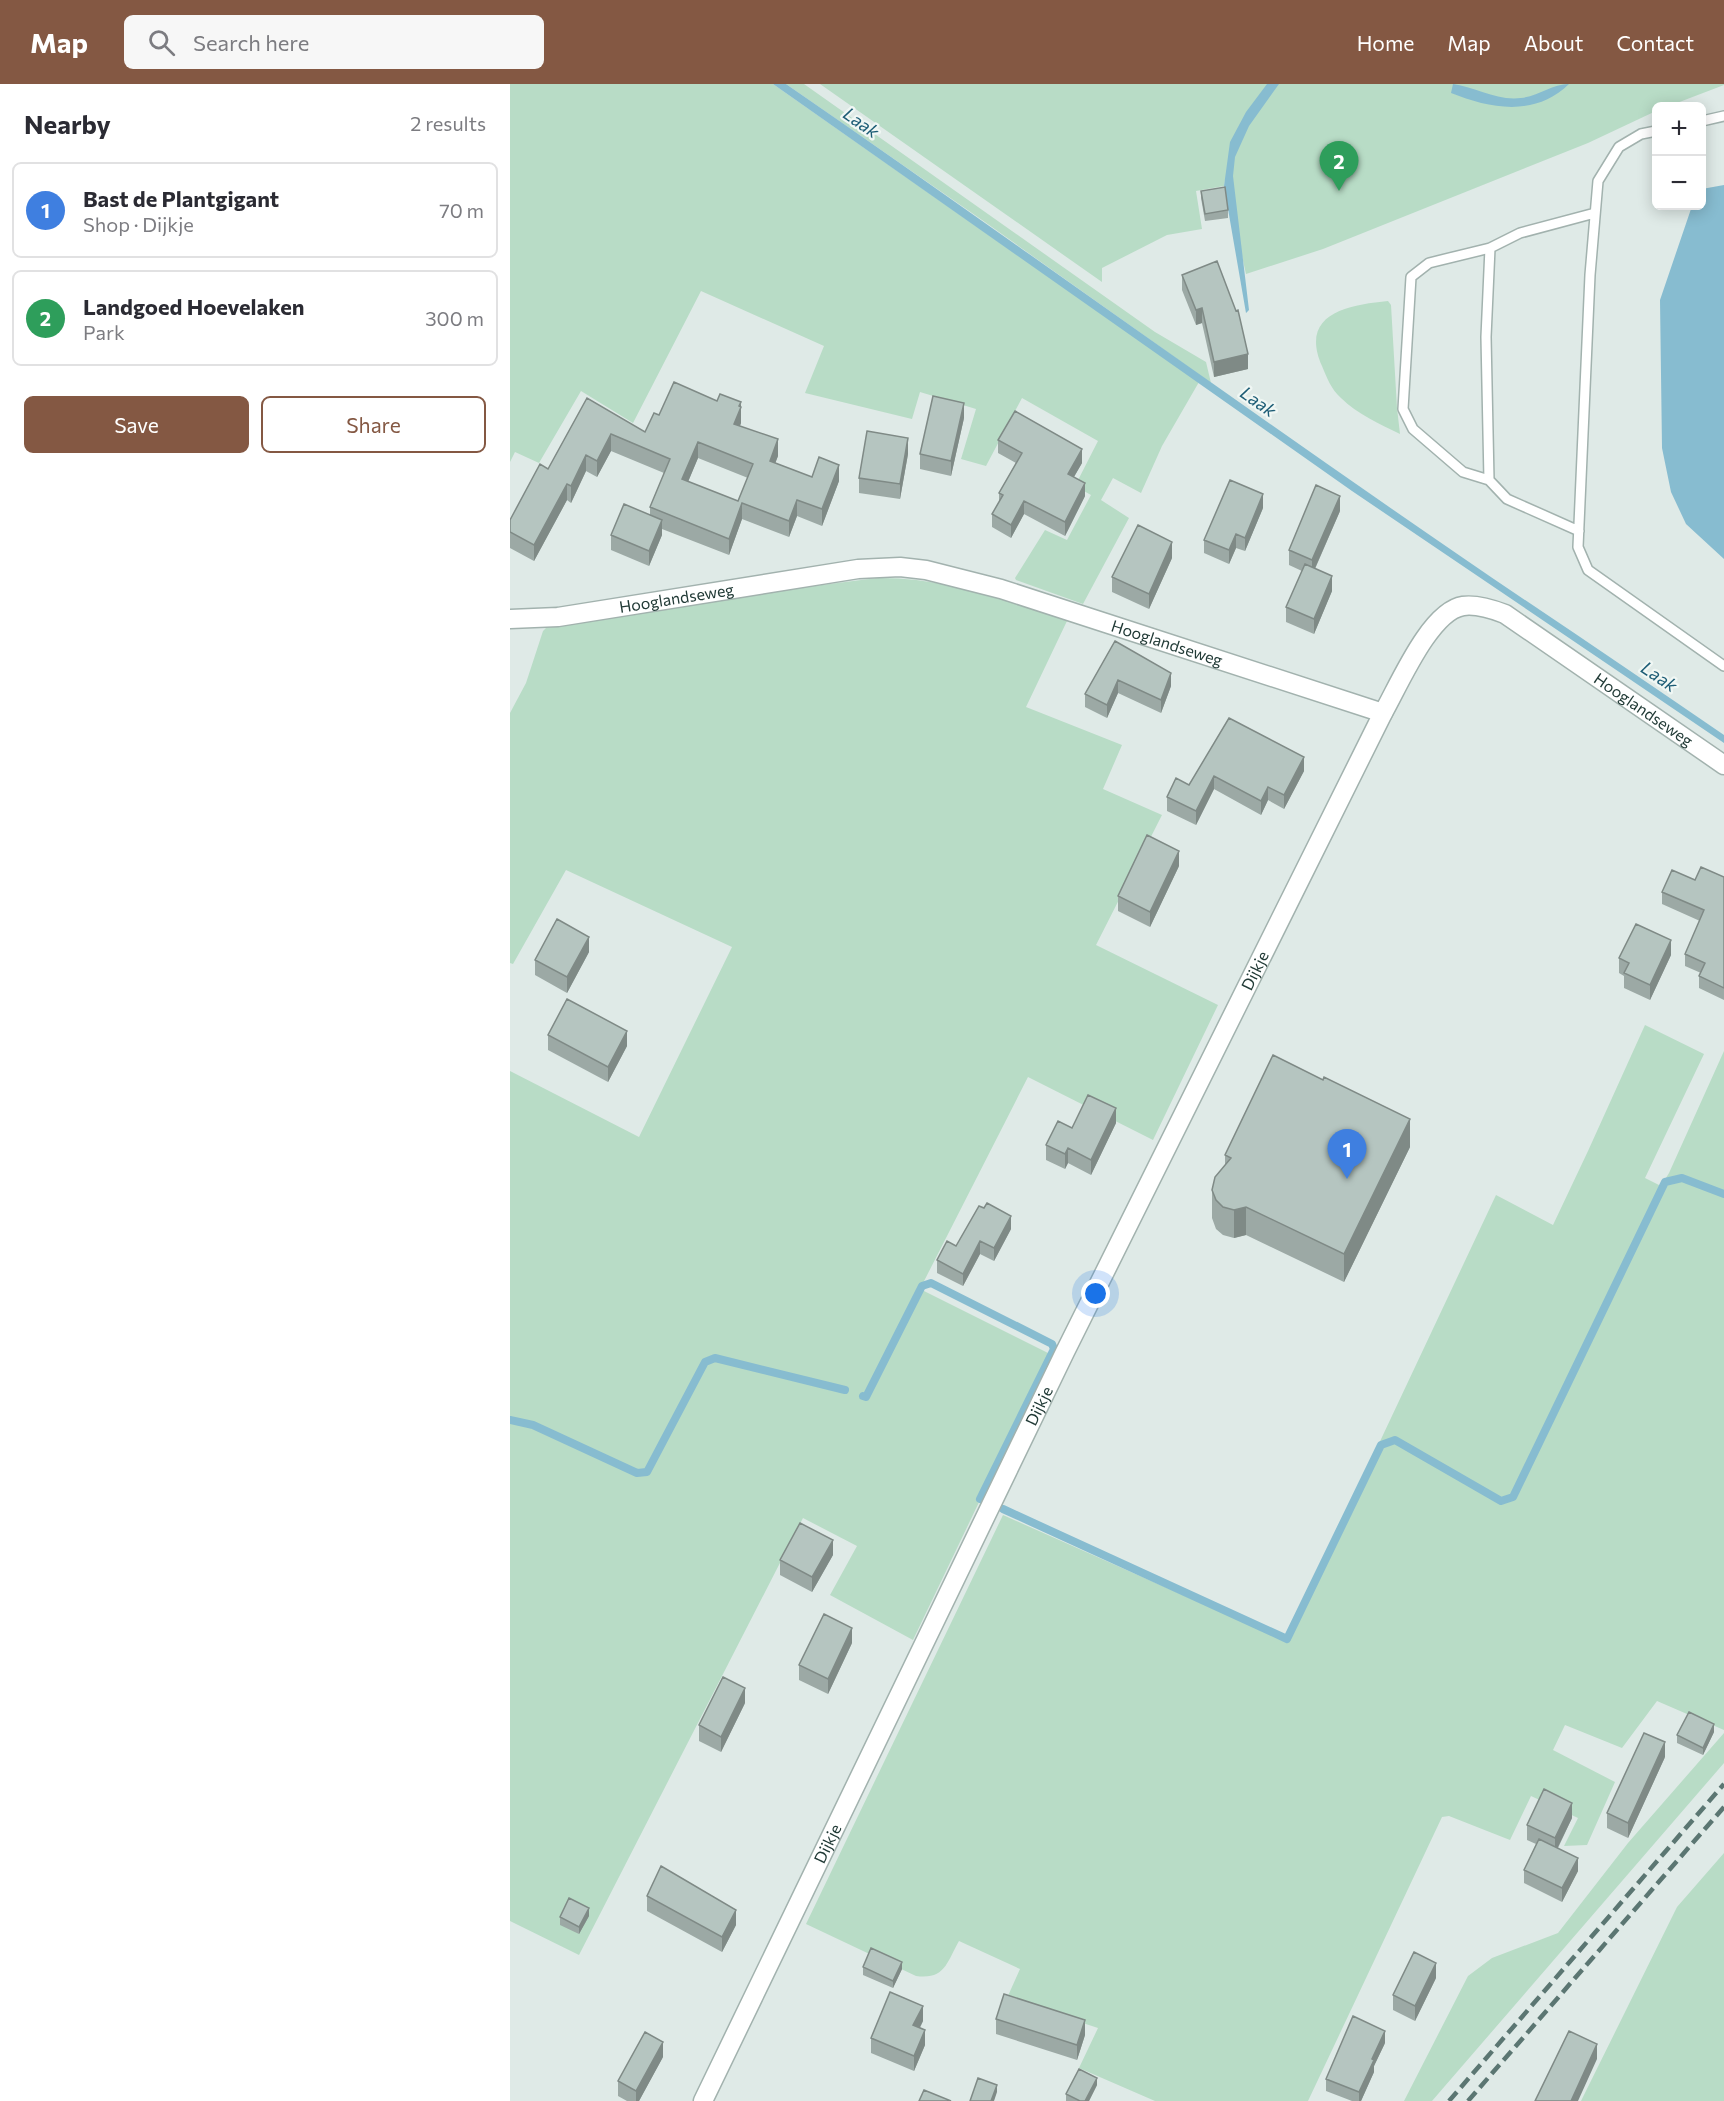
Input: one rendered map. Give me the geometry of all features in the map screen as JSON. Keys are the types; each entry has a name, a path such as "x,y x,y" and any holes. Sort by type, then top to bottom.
{"street":[{"name":"Hooglandseweg","path":"510,619 558,617 858,568 900,567 953,575 1001,589 1383,713 1435,623 1455,609 1464,606 1478,607 1505,614 1724,765"},
{"name":"Dijkje","path":"704,2101 1065,1352 1383,713"}],"lane":[{"path":"1706,120 1724,116"},
{"path":"1652,132 1641,134 1619,147 1598,181 1590,275 1578,547 1587,570 1724,666"},
{"path":"1579,531 1507,499 1489,480 1463,472 1413,429 1403,409 1411,278 1430,263 1490,248 1520,233 1595,213"},
{"path":"1489,480 1486,336 1490,248"}],"green space":[{"path":"510,84 773,84 1199,382 1162,446 1141,493 1113,478 1101,500 1129,518 1083,604 1015,578 1045,530 1067,540 1091,495 1075,486 1098,441 1022,398 986,466 961,459 976,409 920,392 912,419 805,393 824,346 701,291 633,423 581,391 539,463 515,452 510,462"},
{"path":"786,84 804,84 1155,332 1206,362 1211,383 982,220"},
{"path":"820,84 1724,84 1679,102 1652,102 1652,113 1588,143 1323,249 1246,274 1225,180 1224,186 1196,191 1202,229 1167,235 1102,268 1102,282"},
{"path":"1388,301 1391,305 1400,434 1361,414 1338,395 1322,366 1317,348 1317,334 1322,324 1331,316 1357,306"},
{"path":"877,578 926,581 974,591 1067,621 1026,707 1122,745 1103,789 1162,815 1096,945 1218,1005 1153,1140 1028,1077 920,1289 1050,1354 913,1640 830,1595 857,1546 803,1518 579,1955 510,1921 510,1071 639,1137 732,947 566,870 513,964 510,963 510,713 526,683 546,628 766,592"},
{"path":"1645,1025 1704,1054 1645,1178 1661,1186 1724,1051 1724,1730 1657,1701 1622,1748 1565,1725 1553,1750 1615,1782 1587,1845 1564,1846 1578,1818 1531,1796 1510,1840 1449,1816 1442,1817 1308,2101 1155,2101 1079,2068 1098,2028 1007,1998 1020,1969 959,1941 944,1968 926,1977 916,1976 806,1924 1003,1515 1286,1641 1496,1195 1553,1225"},
{"path":"1724,1733 1724,1763 1432,2101 1404,2101 1468,1976 1492,1958 1558,1933 1628,1843"},
{"path":"1724,1853 1724,2101 1581,2101 1677,1907"}],"water":[{"path":"773,84 786,84 1467,561 1724,735 1724,743 1352,491"},
{"path":"1267,84 1279,84 1249,126 1235,157 1233,176 1249,310 1246,313 1224,186 1230,142 1246,112"},
{"path":"1453,84 1503,98 1521,98 1569,84 1556,95 1542,102 1512,107 1466,99 1451,93"},
{"path":"1724,185 1724,559 1686,524 1671,492 1662,448 1660,300 1691,210 1706,210 1706,188"}],"building":[{"path":"1225,187 1228,210 1205,214 1201,191"},
{"path":"1217,261 1236,311 1238,310 1248,354 1214,362 1202,308 1196,310 1182,275"},
{"path":"674,382 717,401 720,394 741,402 734,424 778,439 770,461 812,477 819,457 839,465 822,509 797,500 789,521 742,503 729,539 650,507 670,459 611,434 597,461 586,455 571,486 567,484 534,545 510,532 510,520 540,464 548,469 587,398 645,432 654,413 659,415","holes":["698,442 753,464 738,501 682,479"]},
{"path":"933,396 964,403 951,461 920,454"},
{"path":"1015,411 1082,449 1068,474 1085,483 1065,522 1024,501 1011,525 992,514 1003,495 999,493 1022,453 998,440"},
{"path":"867,431 908,438 900,484 859,478"},
{"path":"1230,480 1263,494 1245,538 1236,534 1229,550 1204,540"},
{"path":"1316,485 1340,496 1312,560 1289,550"},
{"path":"624,504 662,520 649,551 611,535"},
{"path":"1138,525 1172,542 1149,594 1112,577"},
{"path":"1305,564 1332,576 1314,619 1286,607"},
{"path":"1115,641 1171,673 1161,700 1118,680 1107,705 1085,694"},
{"path":"1229,718 1304,757 1284,795 1268,787 1261,801 1214,776 1196,811 1167,797 1176,778 1189,785"},
{"path":"1147,835 1179,851 1150,912 1118,896"},
{"path":"1701,867 1724,877 1724,988 1699,976 1705,963 1685,954 1704,910 1662,892 1672,870 1695,880"},
{"path":"557,919 589,937 567,977 535,960"},
{"path":"1636,924 1671,940 1650,985 1624,973 1629,963 1619,958"},
{"path":"567,999 627,1031 608,1067 548,1035"},
{"path":"1273,1055 1410,1119 1344,1254 1246,1207 1234,1210 1223,1207 1216,1200 1212,1190 1215,1177 1231,1158 1225,1155"},
{"path":"1088,1095 1116,1108 1091,1160 1068,1148 1065,1154 1046,1145 1058,1121 1072,1128"},
{"path":"987,1203 1011,1216 994,1248 980,1241 963,1274 937,1260 947,1241 956,1246 979,1206 984,1208"},
{"path":"800,1523 833,1540 812,1577 780,1560"},
{"path":"824,1614 852,1628 828,1679 799,1665"},
{"path":"723,1677 745,1688 721,1737 699,1725"},
{"path":"1689,1712 1714,1724 1703,1748 1677,1735"},
{"path":"1644,1733 1665,1742 1628,1823 1607,1813"},
{"path":"1544,1789 1572,1803 1555,1838 1527,1825"},
{"path":"1539,1839 1578,1858 1562,1888 1524,1870"},
{"path":"661,1866 736,1910 722,1937 647,1896"},
{"path":"569,1898 589,1908 579,1927 560,1917"},
{"path":"871,1948 902,1962 893,1981 863,1967"},
{"path":"1414,1952 1436,1963 1415,2006 1393,1995"},
{"path":"890,1992 923,2006 913,2025 925,2030 914,2056 871,2038"},
{"path":"1004,1994 1085,2020 1077,2045 996,2019"},
{"path":"1353,2016 1385,2031 1359,2092 1326,2079"},
{"path":"1569,2031 1597,2044 1571,2101 1535,2101"},
{"path":"645,2032 663,2042 636,2091 618,2081"},
{"path":"1079,2069 1097,2078 1085,2101 1066,2094"},
{"path":"978,2078 997,2085 991,2101 970,2101"},
{"path":"924,2090 951,2101 919,2101"}],"waterway":[{"path":"1003,1509 1287,1639 1381,1445 1395,1440 1501,1501 1513,1497 1665,1182 1682,1178 1724,1194"},
{"path":"863,1396 866,1397 922,1286 931,1283 1052,1344 1054,1349 980,1499 983,1500"},
{"path":"510,1420 533,1425 637,1473 647,1472 705,1362 715,1358 845,1390"}],"railway":[{"path":"1449,2101 1724,1784"},
{"path":"1468,2101 1724,1807"}],"place":[{"name":"Landgoed Hoevelaken","path":"1339,191"},
{"name":"Bast de Plantgigant","path":"1347,1179"}],"water label":[{"name":"Laak","path":"861,123"},
{"name":"Laak","path":"1258,402"},
{"name":"Laak","path":"1659,677"}]}
